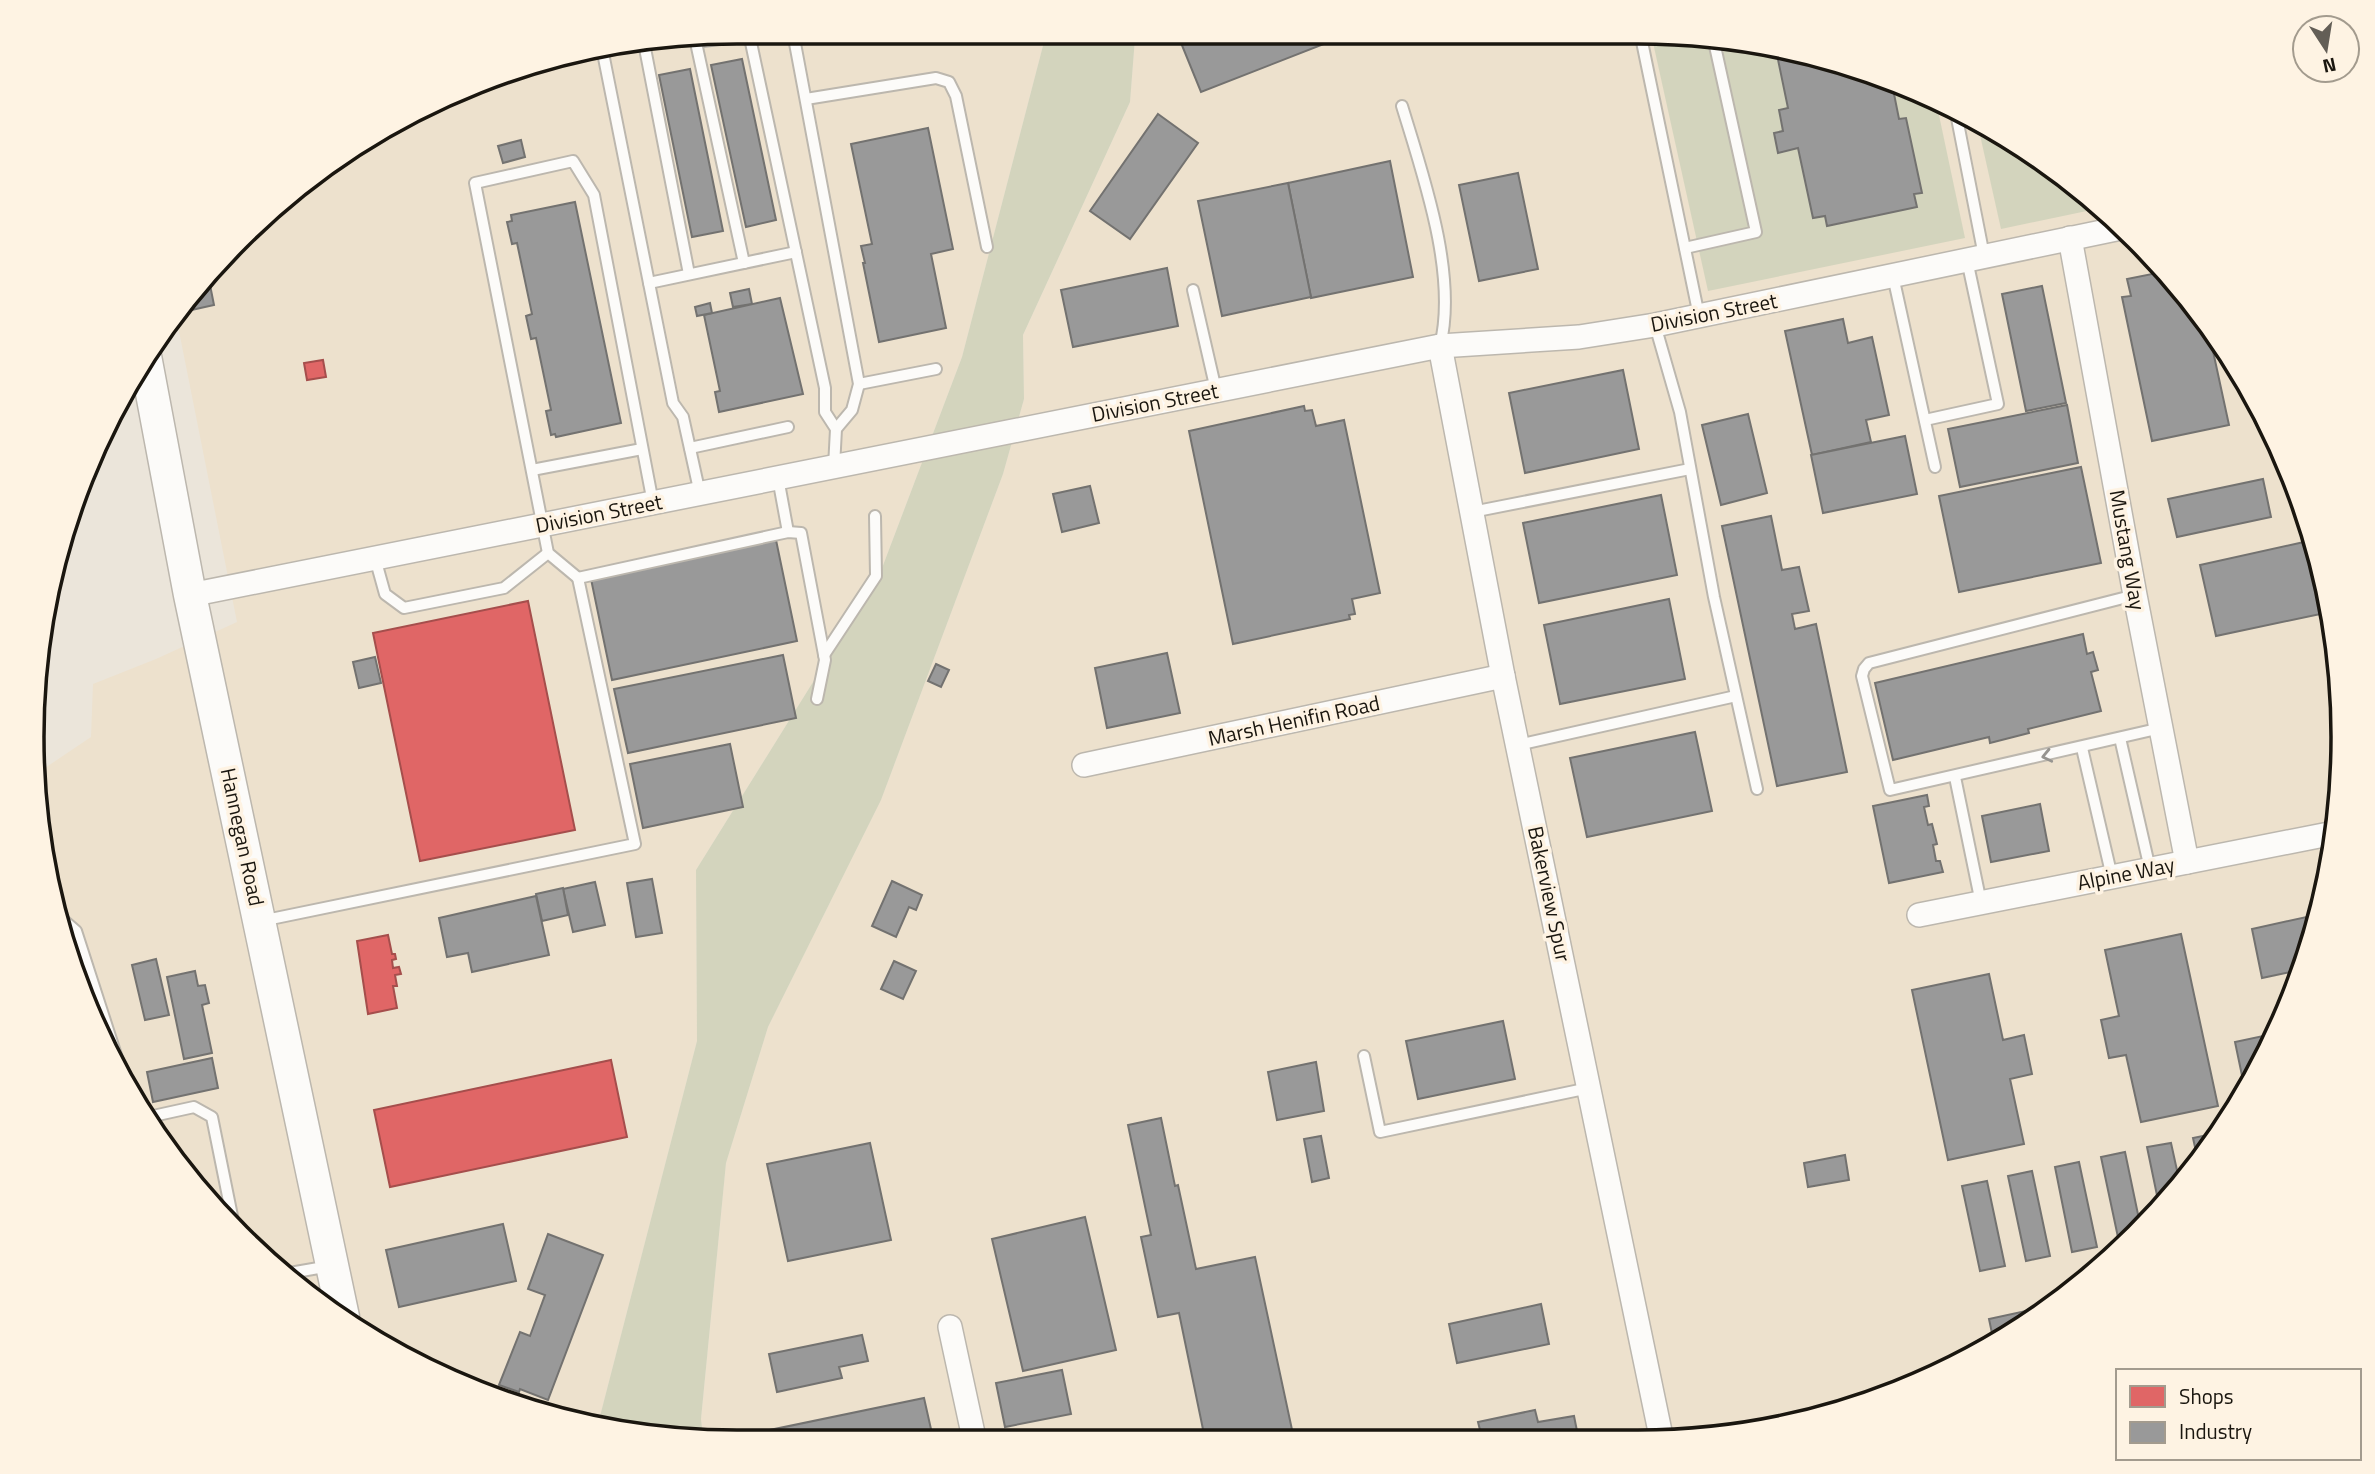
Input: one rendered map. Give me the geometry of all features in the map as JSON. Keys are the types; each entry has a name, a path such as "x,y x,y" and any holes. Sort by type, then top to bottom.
{"main road":[{"name":"Hannegan Road","path":"148,372 190,595 340,1305"}],"street":[{"name":"Division Street","path":"190,595 1440,346 1579,337 1655,325 2110,230"},
{"name":"Mustang Way","path":"2070,239 2187,862"},
{"name":"Bakerview Spur","path":"1440,346 1503,676 1660,1430"},
{"name":"Marsh Henifin Road","path":"1084,765 1503,676"},
{"name":"Alpine Way","path":"1919,915 2324,834"},
{"path":"950,1327 972,1430"}],"lane":[{"path":"751,44 825,388 825,412 835,429 834,467"},
{"path":"795,44 859,384 852,410 835,429"},
{"path":"1642,44 1699,316"},
{"path":"696,45 744,263"},
{"path":"1685,248 1756,232 1716,49"},
{"path":"645,50 689,274"},
{"path":"604,57 673,403 683,418 700,494"},
{"path":"806,99 936,78 949,82 956,96 987,247"},
{"path":"1402,106 1424,177 1440,251 1445,325 1440,346"},
{"path":"1925,420 1998,404 1957,122"},
{"path":"260,922 635,844 578,578 548,553 475,183 573,161 594,195 653,503"},
{"path":"649,283 796,252"},
{"path":"1893,276 1936,467"},
{"path":"1193,290 1216,390"},
{"path":"1655,325 1680,412 1714,597 1757,789"},
{"path":"859,384 936,369"},
{"path":"690,449 788,427"},
{"path":"531,470 642,449"},
{"path":"1472,512 1690,469"},
{"path":"778,478 788,532"},
{"path":"824,655 876,576 875,516"},
{"path":"578,578 788,532 801,533 824,655 817,699"},
{"path":"375,558 386,594 404,608 504,588 548,553"},
{"path":"2135,595 1869,663 1862,676 1890,790 2161,729"},
{"path":"1518,745 1736,696"},
{"path":"2120,738 2150,869"},
{"path":"2082,748 2112,877"},
{"path":"1955,777 1982,903"},
{"path":"70,926 76,931 105,1020"},
{"path":"1364,1056 1380,1132 1589,1088"},
{"path":"157,1115 194,1107 212,1117 231,1210"},
{"path":"297,1272 332,1266"}],"shaded area":[{"path":"1043,44 962,357 879,576 696,870 697,1041 600,1417 514,1393 430,1359 390,1337 315,1287 247,1227 187,1159 137,1084 115,1044 81,960 67,916 50,827 45,768 91,737 93,684 237,622 178,327 216,280 247,247 315,187 390,137 430,115 514,81 602,57 692,45"},
{"path":"1135,44 1638,44 1683,45 1773,57 1861,81 1945,115 1985,137 2060,187 2095,216 2159,280 2188,315 2238,390 2260,430 2294,514 2308,558 2318,602 2330,692 2330,782 2325,827 2308,916 2294,960 2260,1044 2238,1084 2188,1159 2159,1194 2095,1258 2060,1287 1985,1337 1945,1359 1861,1393 1773,1417 1683,1429 702,1429 726,1163 768,1027 881,800 1003,474 1024,399 1023,335 1130,102"}],"green space":[{"path":"1043,44 1135,44 1130,102 1023,335 1024,399 1003,474 881,800 768,1027 726,1163 702,1429 600,1417 697,1041 696,870 879,576 962,357"},
{"path":"1653,44 1728,50 1817,67 1861,81 1938,112 1965,238 1708,291"},
{"path":"1980,134 2060,187 2089,211 2001,229"}],"building: Shops":[{"path":"323,360 326,377 307,380 304,363"},
{"path":"528,601 575,830 420,861 373,633"},
{"path":"388,935 392,954 395,954 396,959 392,960 393,968 399,967 401,974 395,975 397,986 393,986 397,1008 368,1014 357,941"},
{"path":"611,1060 627,1137 390,1187 374,1110"}],"building: Industry":[{"path":"1181,44 1324,44 1201,92"},
{"path":"1778,58 1817,67 1894,94 1899,119 1906,118 1922,193 1914,194 1917,207 1827,226 1825,216 1813,218 1798,148 1778,153 1774,133 1783,131 1779,110 1788,108"},
{"path":"742,59 776,220 746,227 711,65"},
{"path":"690,69 723,231 692,237 659,75"},
{"path":"1158,114 1198,143 1130,239 1090,211"},
{"path":"928,128 953,249 931,254 946,328 879,342 861,246 872,244 851,144"},
{"path":"521,140 525,157 503,163 498,146"},
{"path":"1390,161 1413,277 1311,298 1288,183"},
{"path":"1518,173 1538,269 1479,281 1459,185"},
{"path":"1288,183 1311,297 1222,316 1198,201"},
{"path":"575,202 621,423 556,437 555,434 551,435 546,411 551,410 536,338 531,339 526,316 532,314 517,243 512,244 507,222 512,221 511,215"},
{"path":"1167,268 1178,326 1073,347 1061,290"},
{"path":"2153,274 2188,315 2213,350 2229,425 2152,441 2122,297 2131,296 2127,279"},
{"path":"2042,286 2066,403 2026,411 2002,294"},
{"path":"210,287 214,305 191,310"},
{"path":"749,289 752,304 733,307 730,293"},
{"path":"780,298 803,394 719,412 715,392 720,391 704,315"},
{"path":"710,303 712,313 697,316 695,307"},
{"path":"1843,319 1848,343 1872,337 1889,415 1866,420 1871,442 1812,455 1785,331"},
{"path":"1623,370 1639,449 1525,473 1509,393"},
{"path":"2067,405 2078,463 1960,487 1948,429"},
{"path":"1304,406 1305,411 1312,410 1316,426 1344,420 1380,593 1352,599 1355,614 1349,615 1350,619 1233,644 1189,431"},
{"path":"1748,414 1767,493 1721,505 1702,425"},
{"path":"1905,436 1917,494 1823,513 1811,455"},
{"path":"2081,467 2101,563 1959,592 1939,496"},
{"path":"2263,479 2271,517 2177,537 2168,499"},
{"path":"1090,486 1099,523 1062,532 1053,494"},
{"path":"1661,495 1677,575 1539,603 1523,523"},
{"path":"1771,516 1782,570 1799,567 1809,611 1792,614 1795,629 1816,624 1847,772 1777,786 1722,526"},
{"path":"776,540 797,641 612,680 591,579"},
{"path":"2303,542 2320,614 2216,636 2200,565"},
{"path":"1669,599 1685,679 1560,704 1544,625"},
{"path":"2083,634 2087,654 2093,652 2098,670 2091,672 2101,711 2028,729 2029,733 1990,743 1989,737 1893,760 1875,683"},
{"path":"1167,653 1180,713 1107,728 1095,668"},
{"path":"783,655 796,718 628,753 614,689"},
{"path":"375,657 381,683 359,688 353,662"},
{"path":"936,664 949,670 941,687 928,681"},
{"path":"1695,732 1712,811 1587,837 1570,758"},
{"path":"730,744 743,807 643,828 630,764"},
{"path":"1927,795 1929,806 1924,807 1928,825 1932,824 1937,844 1933,845 1936,861 1940,861 1943,872 1889,883 1873,806"},
{"path":"2040,804 2049,851 1991,862 1982,816"},
{"path":"652,879 662,933 636,937 627,883"},
{"path":"892,881 922,895 916,910 909,907 896,937 872,926"},
{"path":"595,882 605,925 573,932 563,889"},
{"path":"563,888 568,915 542,921 536,894"},
{"path":"536,896 549,955 472,972 468,953 447,957 439,918"},
{"path":"2308,917 2289,972 2262,978 2252,929"},
{"path":"2181,934 2218,1106 2141,1122 2126,1055 2109,1058 2101,1020 2119,1016 2105,950"},
{"path":"156,959 169,1015 145,1020 132,965"},
{"path":"894,961 916,971 903,999 881,989"},
{"path":"195,971 198,986 205,985 209,1003 202,1005 212,1053 184,1059 167,977"},
{"path":"1989,974 2003,1040 2024,1035 2032,1074 2010,1079 2024,1144 1948,1160 1912,990"},
{"path":"1503,1021 1515,1079 1418,1099 1406,1041"},
{"path":"2263,1036 2242,1076 2235,1042"},
{"path":"212,1058 218,1088 153,1102 147,1072"},
{"path":"1316,1062 1324,1111 1277,1120 1268,1072"},
{"path":"1161,1118 1196,1269 1255,1257 1292,1430 1203,1430 1179,1313 1158,1317 1141,1237 1151,1235 1128,1125"},
{"path":"1321,1136 1329,1178 1312,1182 1304,1139"},
{"path":"2204,1136 2195,1149 2193,1138"},
{"path":"870,1143 891,1240 788,1261 767,1164"},
{"path":"2171,1143 2177,1172 2157,1196 2147,1147"},
{"path":"2125,1152 2138,1216 2118,1237 2101,1157"},
{"path":"1845,1155 1849,1180 1808,1187 1804,1163"},
{"path":"2079,1162 2097,1247 2072,1252 2055,1167"},
{"path":"2032,1171 2050,1256 2026,1261 2008,1176"},
{"path":"1987,1181 2005,1266 1980,1271 1962,1186"},
{"path":"1085,1217 1116,1350 1023,1371 992,1239"},
{"path":"503,1224 516,1281 399,1307 386,1250"},
{"path":"548,1234 603,1255 548,1400 520,1389 519,1392 499,1385 520,1332 530,1336 545,1295 528,1289"},
{"path":"1541,1304 1549,1344 1457,1363 1449,1324"},
{"path":"2026,1311 1992,1333 1989,1319"},
{"path":"862,1335 868,1361 839,1367 842,1378 777,1392 769,1354"},
{"path":"1062,1370 1071,1414 1005,1427 996,1383"},
{"path":"924,1398 931,1430 770,1430"},
{"path":"1535,1410 1538,1422 1574,1416 1577,1430 1480,1430 1478,1422"}]}
